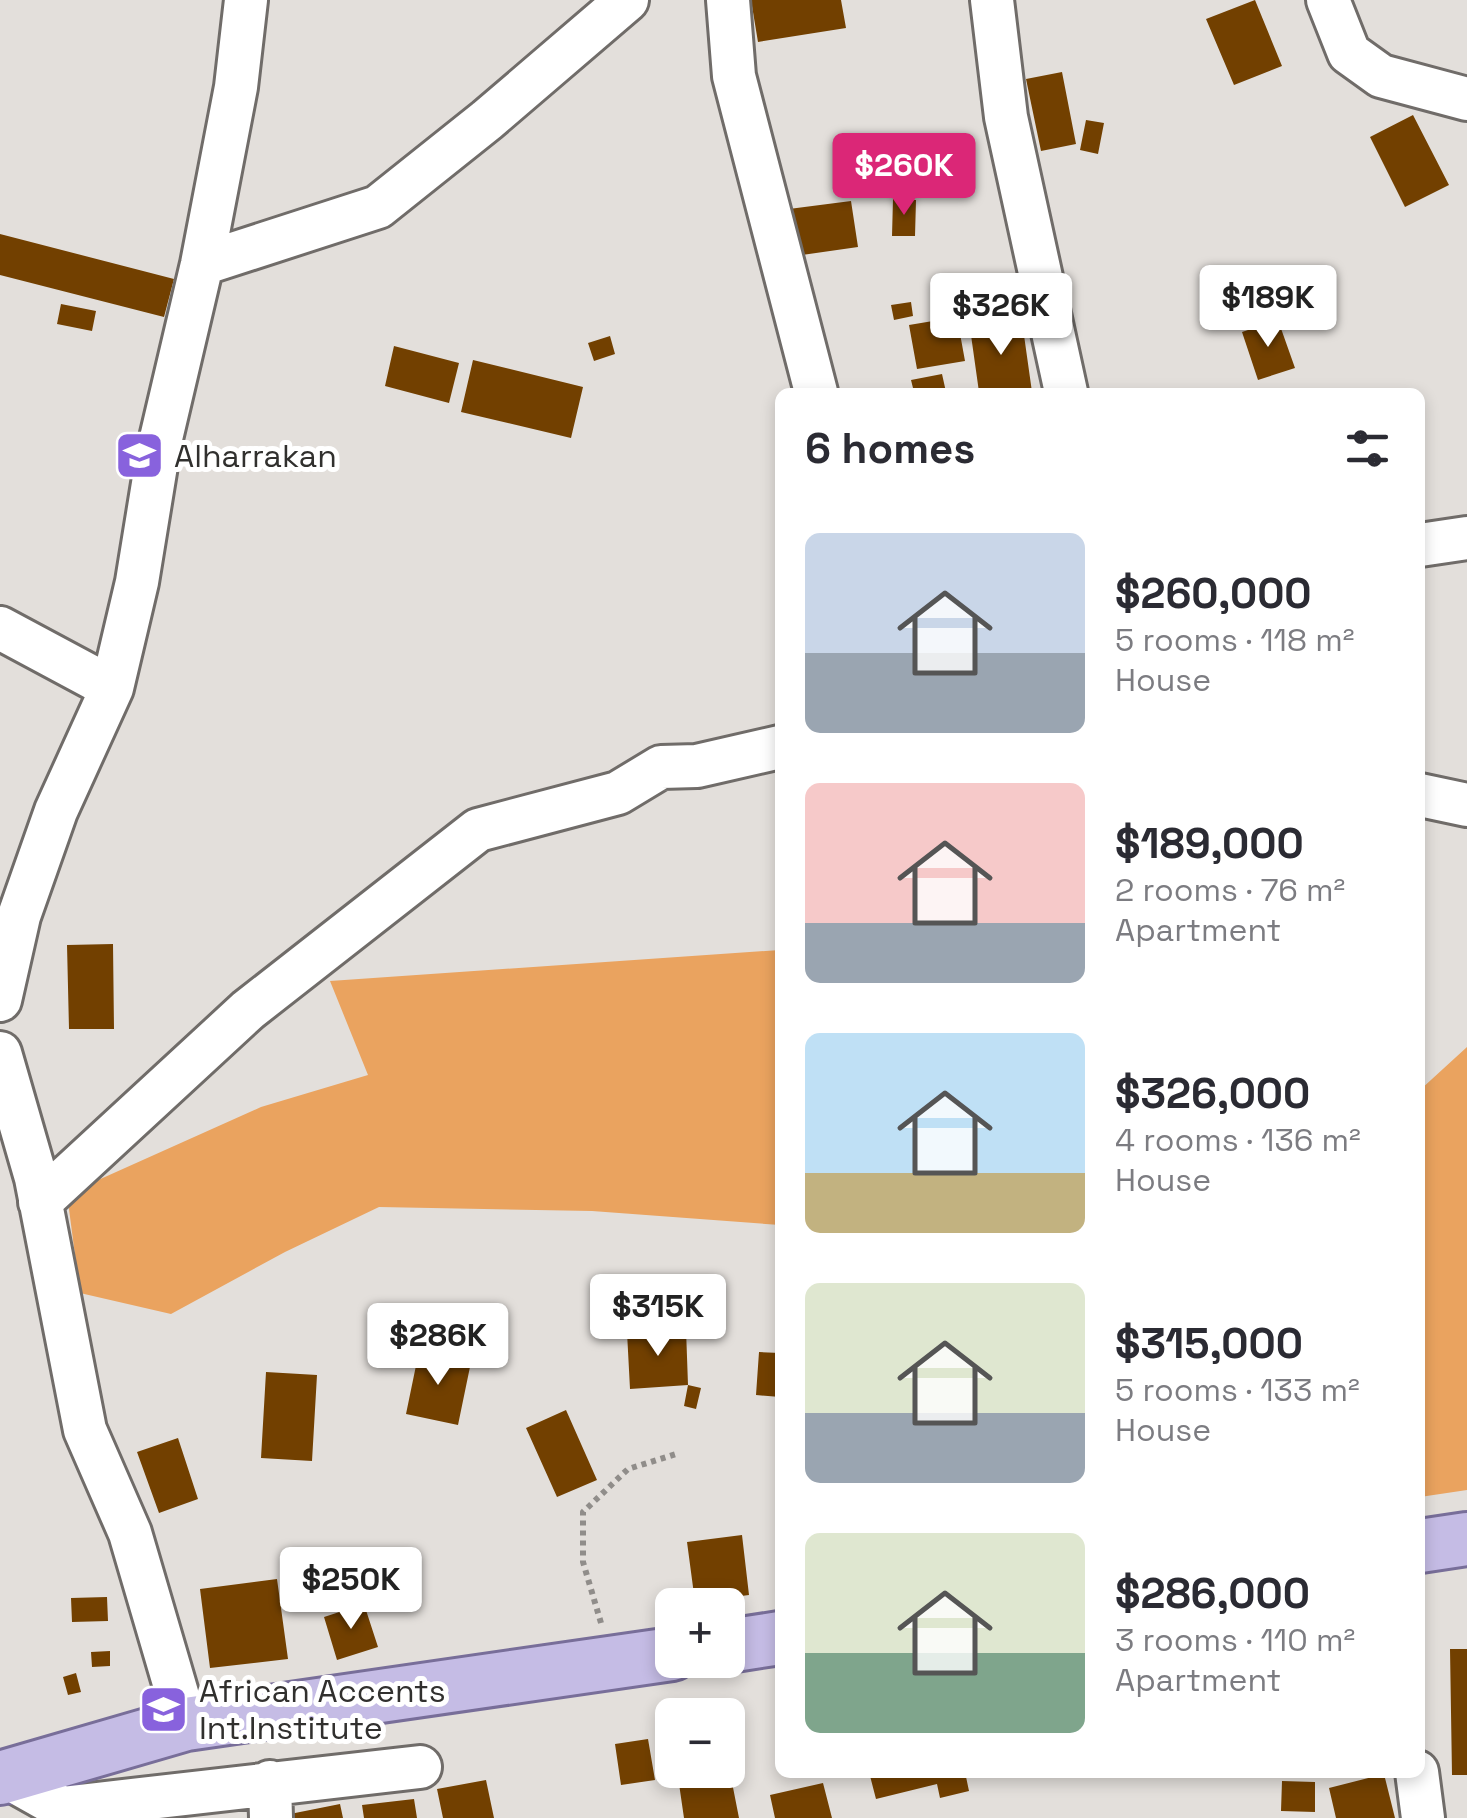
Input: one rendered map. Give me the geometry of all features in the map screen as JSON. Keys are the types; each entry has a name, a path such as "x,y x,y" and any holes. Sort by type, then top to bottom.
{"main road":[{"path":"1425,1545 1467,1539"},
{"path":"745,1643 775,1639"},
{"path":"2,1777 186,1724 655,1657"}],"street":[{"path":"0,1000 19,916 56,811 112,688 137,582 158,447 202,264 236,87 246,0"},
{"path":"202,264 378,207 627,0"},
{"path":"728,0 734,76 815,388"},
{"path":"992,0 1006,118 1065,388"},
{"path":"1328,0 1349,52 1381,76 1467,99"},
{"path":"1425,544 1467,538"},
{"path":"0,628 112,688"},
{"path":"40,1202 248,1010 478,830 618,794 662,767 698,766 775,749"},
{"path":"1425,796 1467,804"},
{"path":"0,1053 40,1202 86,1430 130,1533 186,1724"},
{"path":"2,1777 62,1808 271,1800 420,1767"},
{"path":"1418,1778 1423,1818"}],"path":[{"path":"606,1664 599,1614 583,1562 583,1512 628,1469 680,1454"}],"shaded area":[{"path":"775,950 775,1225 592,1211 379,1207 171,1314 80,1293 67,1194 261,1107 368,1075 330,981"},
{"path":"1467,1047 1467,1490 1425,1496 1425,1085"}],"building":[{"path":"751,0 841,0 846,28 758,42"},
{"path":"1255,0 1282,66 1234,85 1206,19"},
{"path":"1062,72 1076,144 1041,151 1026,79"},
{"path":"1413,115 1449,185 1405,207 1370,137"},
{"path":"1086,120 1104,123 1098,154 1080,150"},
{"path":"893,199 916,200 915,236 892,236"},
{"path":"851,201 858,247 795,256 789,209"},
{"path":"0,234 174,279 164,317 0,275"},
{"path":"911,302 913,316 894,320 891,305"},
{"path":"61,304 96,311 92,331 57,324"},
{"path":"957,317 965,361 917,369 909,325"},
{"path":"1278,320 1295,368 1258,380 1242,332"},
{"path":"1022,321 1031,388 978,388 970,328"},
{"path":"610,336 615,354 594,361 588,343"},
{"path":"394,346 459,363 449,403 385,386"},
{"path":"473,360 583,387 571,438 461,412"},
{"path":"942,374 945,388 913,388 911,380"},
{"path":"113,944 114,1029 69,1029 67,945"},
{"path":"686,1329 688,1385 630,1389 627,1332"},
{"path":"419,1351 471,1362 458,1425 406,1414"},
{"path":"759,1352 775,1353 775,1397 756,1395"},
{"path":"266,1372 317,1375 312,1461 261,1458"},
{"path":"688,1385 701,1388 696,1409 684,1406"},
{"path":"566,1410 597,1480 557,1497 526,1428"},
{"path":"178,1438 198,1499 159,1513 137,1452"},
{"path":"742,1535 749,1595 745,1596 745,1588 693,1588 687,1542"},
{"path":"277,1579 288,1659 210,1668 200,1589"},
{"path":"107,1597 108,1621 72,1622 71,1598"},
{"path":"364,1604 378,1647 337,1660 324,1617"},
{"path":"1450,1649 1467,1649 1467,1775 1452,1775"},
{"path":"110,1651 110,1666 92,1667 91,1652"},
{"path":"76,1673 81,1692 68,1695 63,1677"},
{"path":"648,1739 655,1780 621,1785 615,1744"},
{"path":"871,1778 966,1778 969,1791 940,1798 937,1784 876,1799"},
{"path":"1385,1778 1395,1818 1336,1818 1329,1788"},
{"path":"486,1780 494,1818 443,1818 437,1789"},
{"path":"1282,1781 1315,1782 1315,1812 1281,1811"},
{"path":"823,1783 832,1818 775,1818 770,1795"},
{"path":"680,1788 733,1788 739,1818 684,1818"},
{"path":"414,1799 417,1818 364,1818 362,1805"},
{"path":"340,1804 343,1818 280,1818 280,1816"}],"place":[{"name":"Alharrakan","path":"139,456"},
{"name":"African Accents Int.Institute","path":"164,1709"}]}
